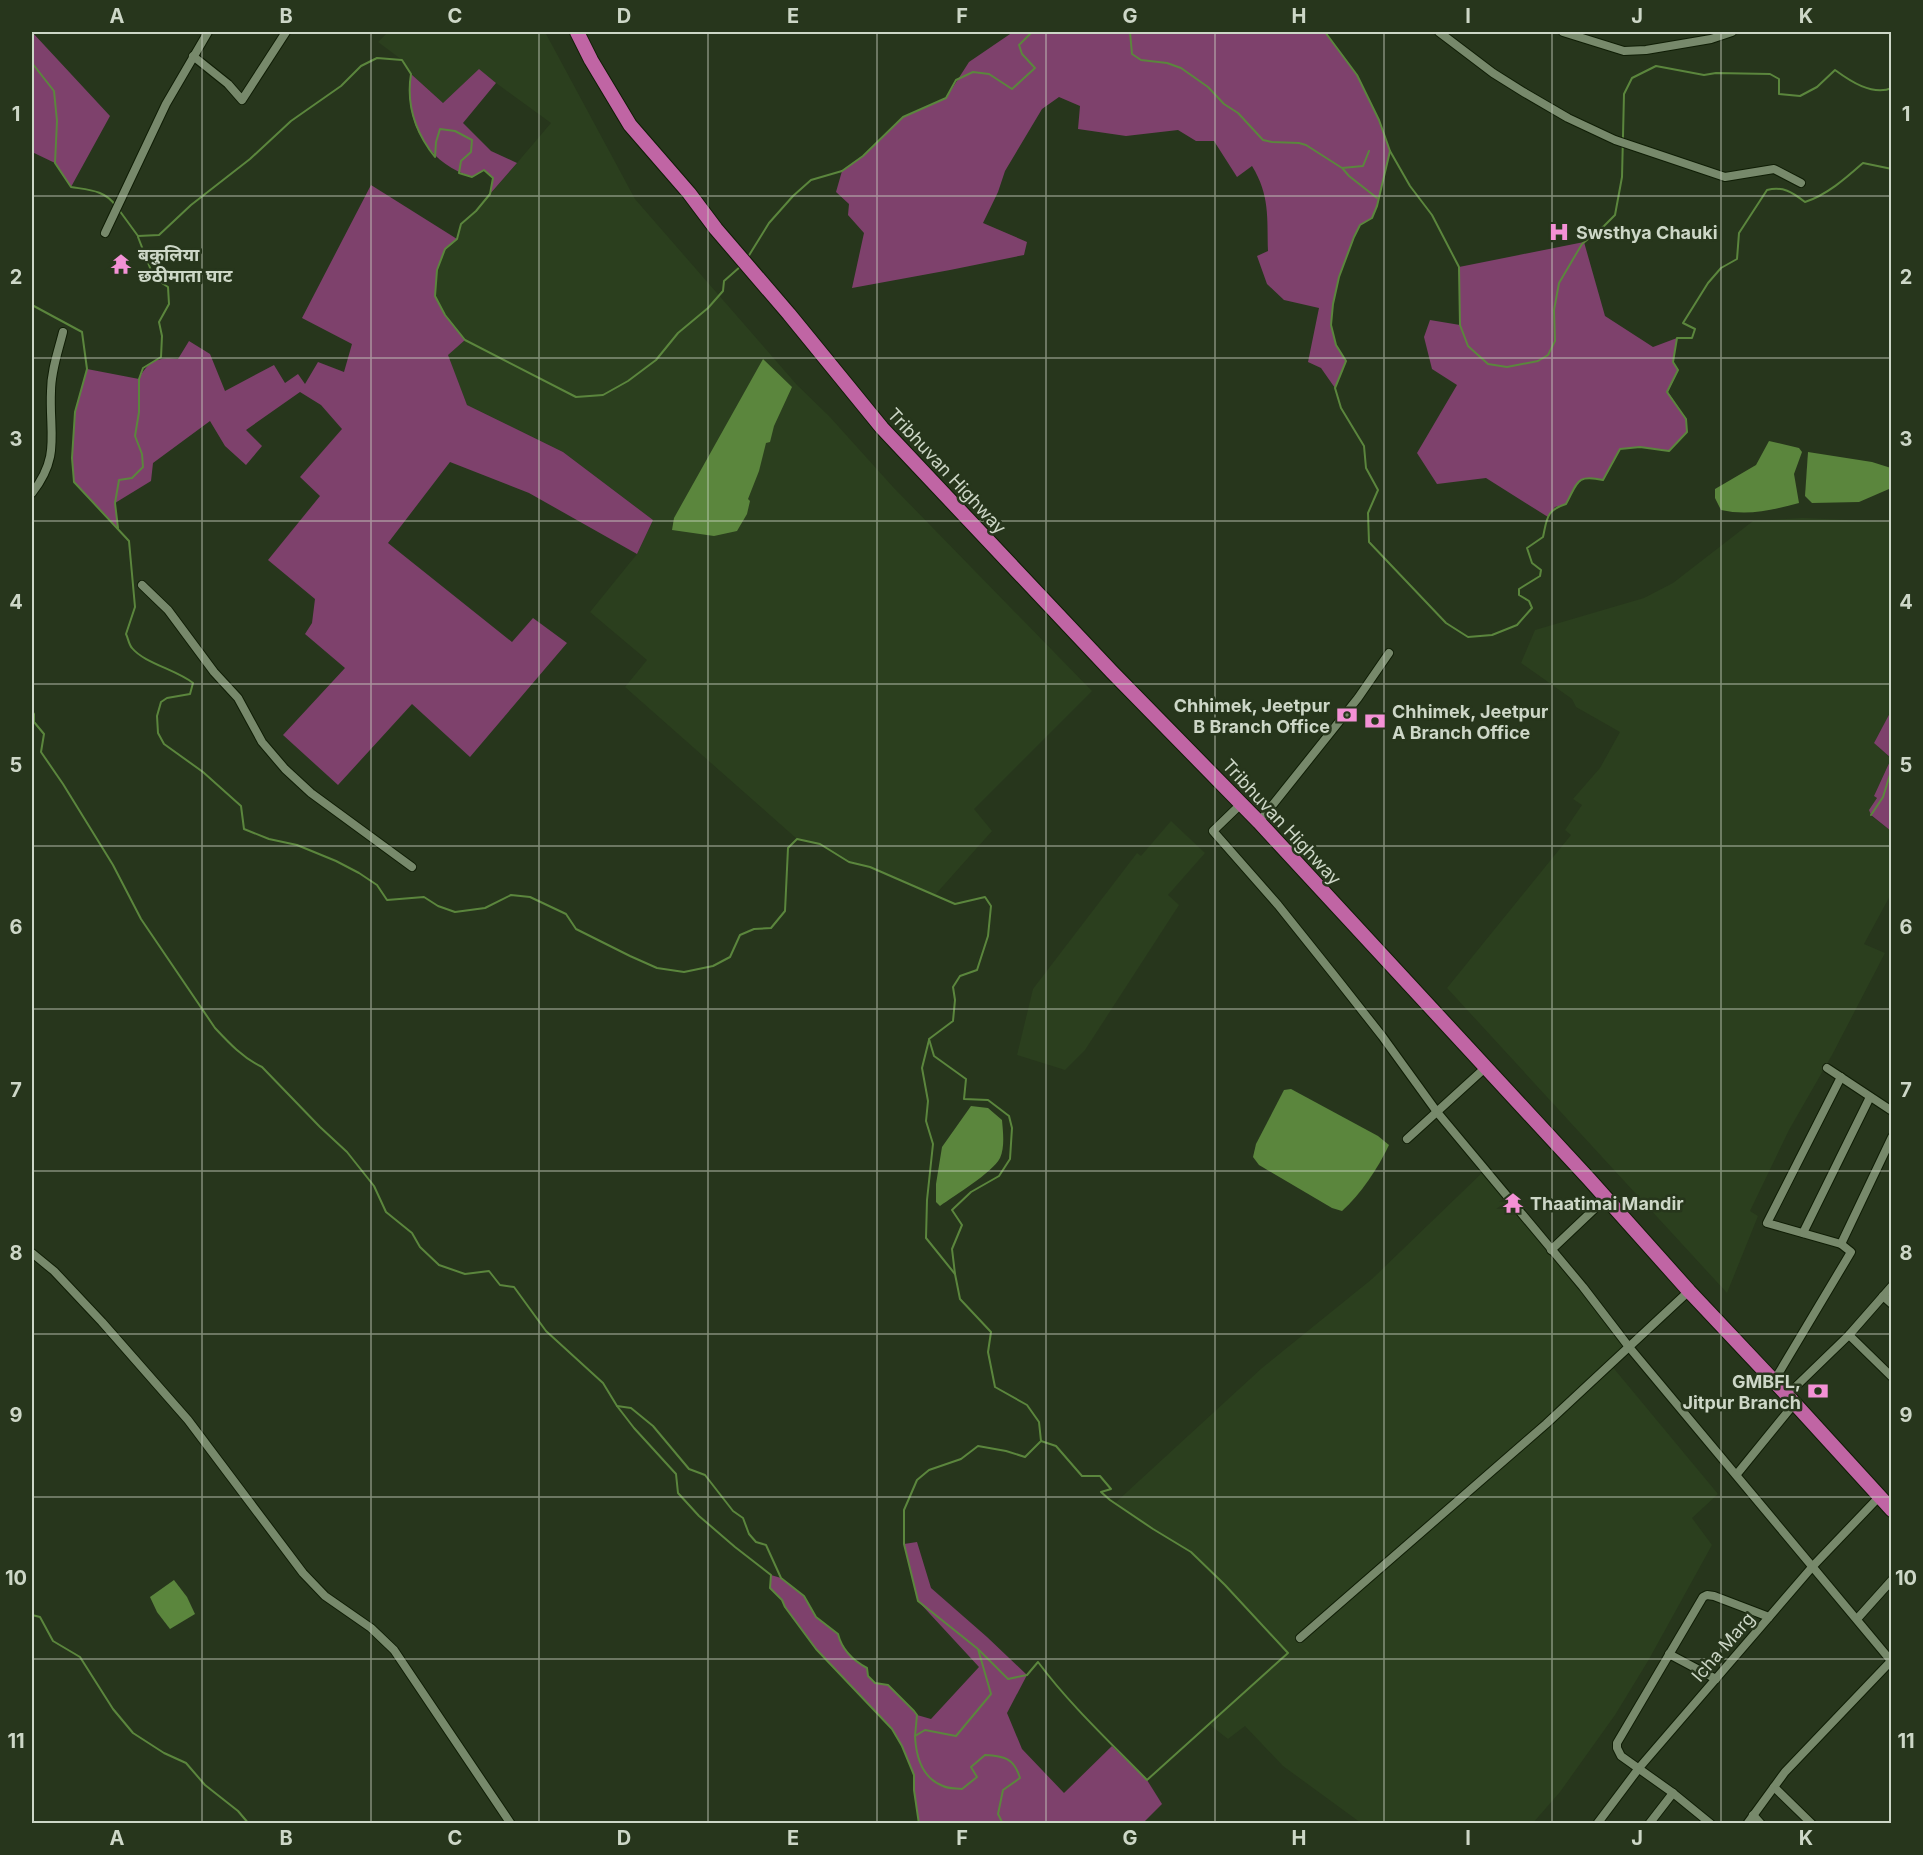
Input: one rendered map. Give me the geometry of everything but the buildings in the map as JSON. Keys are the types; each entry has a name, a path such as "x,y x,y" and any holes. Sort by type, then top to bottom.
{"highway":[{"name":"Tribhuvan Highway","path":"577,32 591,60 630,124 882,428 1022,578 1259,822 1892,1510"}],"street":[{"path":"105,233 166,104 208,32"},
{"path":"193,56 228,84 242,100 286,32"},
{"path":"1439,32 1493,73 1525,93 1568,118 1615,140 1725,177 1774,169 1801,183"},
{"path":"1563,32 1624,51 1646,50 1732,32"},
{"path":"32,493 41,480 51,455 53,442 52,379 63,332"},
{"path":"142,585 168,610 214,672 238,698 262,742 285,769 312,793 412,867"},
{"path":"1259,822 1358,698 1389,653"},
{"path":"1241,804 1213,831 1320,957 1382,1036 1437,1112 1891,1661 1808,1746 1747,1824"},
{"path":"1407,1139 1485,1068"},
{"path":"1827,1068 1892,1111"},
{"path":"1774,1381 1851,1252 1841,1244 1767,1223 1841,1077"},
{"path":"1803,1233 1870,1097"},
{"path":"1841,1244 1892,1137"},
{"path":"1551,1250 1606,1198"},
{"path":"32,1253 54,1271 189,1419 303,1573 325,1596 371,1628 394,1650 511,1824"},
{"path":"1737,1474 1791,1399 1892,1286"},
{"path":"1300,1638 1546,1424 1689,1291"},
{"path":"1883,1296 1892,1304"},
{"path":"1849,1335 1892,1377"},
{"name":"Icha Marg","path":"1597,1824 1639,1768 1716,1678 1813,1566 1879,1497"},
{"path":"1857,1619 1892,1580"},
{"path":"1711,1824 1618,1753 1617,1743 1702,1598 1707,1595 1769,1617"},
{"path":"1669,1654 1716,1678"},
{"path":"1774,1787 1812,1824"},
{"path":"1649,1824 1673,1793"},
{"path":"1753,1815 1761,1824"}],"shaded area":[{"path":"32,32 110,116 71,187 55,163 32,152"},
{"path":"388,32 545,32 635,199 797,385 1092,691 974,809 992,831 935,895 870,867 849,862 820,844 797,839 625,687 647,660 590,612 637,554 653,520 563,452 467,405 447,355 465,340 445,315 435,296 437,270 445,249 457,239 461,224 476,211 551,123 479,70 443,103 411,74 402,60 378,42"},
{"path":"1013,32 1325,32 1357,75 1379,120 1390,151 1377,206 1372,218 1360,225 1339,277 1331,325 1336,345 1346,361 1335,388 1321,368 1308,362 1319,308 1284,300 1267,284 1257,256 1268,251 1265,197 1252,166 1237,177 1214,141 1196,141 1178,130 1126,136 1078,129 1080,106 1059,97 1042,109 1005,171 983,223 1027,242 1024,255 852,288 864,233 848,215 849,204 836,192 842,171 863,156 903,117 946,98 969,62"},
{"path":"479,69 496,83 463,123 491,151 517,163 490,194 493,178 484,170 472,177 442,161 430,150 415,123 409,91 411,74 443,103"},
{"path":"371,185 457,239 445,250 437,270 435,296 445,315 465,340 448,355 467,405 563,452 653,520 637,554 529,493 450,462 388,543 512,642 533,618 567,643 470,757 412,704 338,785 283,735 345,668 305,634 312,623 315,599 268,560 320,496 300,477 342,429 321,405 300,392 246,430 262,446 246,465 225,446 210,421 153,463 151,481 115,503 118,528 74,482 72,458 75,412 87,369 139,379 146,368 155,361 178,359 189,341 210,354 225,391 274,365 285,383 298,374 305,384 318,362 344,372 352,344 302,318"},
{"path":"1584,242 1605,316 1653,347 1677,338 1673,362 1678,370 1668,392 1686,419 1687,432 1669,451 1640,447 1620,449 1603,480 1583,479 1576,485 1566,504 1555,507 1548,517 1486,478 1437,484 1417,453 1457,385 1432,369 1424,337 1430,320 1460,325 1459,267"},
{"path":"763,359 792,387 774,426 770,442 766,443 759,471 748,499 750,501 747,514 737,531 714,536 672,530 674,518"},
{"path":"1769,441 1799,448 1802,452 1794,474 1799,503 1751,512 1721,510 1715,498 1715,489 1756,465"},
{"path":"1808,452 1872,462 1891,468 1889,489 1859,502 1812,503 1805,496"},
{"path":"1803,518 1891,522 1891,711 1874,743 1891,759 1874,796 1877,798 1871,816 1891,831 1891,894 1864,944 1885,953 1832,1055 1789,1130 1750,1211 1758,1216 1727,1293 1447,988 1571,835 1565,830 1582,805 1573,799 1600,768 1620,732 1576,707 1572,699 1521,663 1535,630 1644,598 1673,583 1753,521"},
{"path":"1891,711 1891,758 1874,743"},
{"path":"1891,759 1892,831 1871,815 1869,810 1877,798 1874,796"},
{"path":"1171,821 1205,853 1168,895 1179,905 1085,1050 1065,1070 1017,1055 1033,989 1137,853 1141,856"},
{"path":"1291,1089 1378,1136 1389,1145 1380,1163 1356,1197 1342,1211 1332,1208 1259,1165 1253,1157 1256,1144 1284,1090"},
{"path":"971,1106 988,1108 1002,1120 1002,1154 996,1164 973,1184 940,1206 936,1202 936,1184 942,1147"},
{"path":"1485,1170 1629,1347 1611,1365 1718,1494 1692,1518 1712,1545 1648,1661 1615,1715 1560,1792 1532,1824 1361,1823 1283,1766 1245,1726 1228,1739 1210,1725 1288,1653 1191,1552 1115,1503 1262,1368 1372,1279"},
{"path":"917,1542 931,1588 1027,1675 1007,1713 1022,1749 1064,1793 1112,1746 1147,1780 1162,1804 1143,1823 919,1823 914,1775 892,1729 816,1649 782,1600 770,1588 771,1575 781,1578 804,1596 816,1617 838,1634 846,1650 867,1668 868,1676 875,1683 888,1685 917,1715 931,1719 979,1667 918,1601 904,1544"},
{"path":"174,1580 187,1597 195,1614 170,1629 157,1612 150,1597"}],"waterway":[{"path":"748,257 769,223 811,180 842,171 863,156 903,117 946,98 956,80 973,72 989,74 1012,89 1035,68 1022,54 1019,45 1032,32"},
{"path":"1130,32 1132,54 1141,60 1167,63 1181,68 1208,87 1224,104 1238,113 1263,140 1306,145 1342,168 1363,166 1369,151"},
{"path":"1325,32 1357,75 1379,120 1390,151 1410,186 1432,215 1459,267 1460,325 1468,346 1488,364 1507,367 1538,361 1548,355 1555,341 1554,310 1559,283 1582,244 1615,215 1622,177 1624,94 1632,78 1656,66 1704,75 1716,73 1770,74 1779,79 1779,94 1800,96 1817,87 1835,70 1854,83 1869,89 1892,88"},
{"path":"119,210 138,236 159,235 191,205 250,159 291,121 341,86 361,66 377,58 402,60 411,74 410,97 414,118 428,148 435,157 440,129 455,131 472,140 471,152 461,161 459,173 472,177 484,170 493,178 490,194 461,224 457,239 445,249 437,270 435,296 445,315 465,340 576,397 603,395 628,381 656,360 678,333 708,308 723,291 724,281 741,266"},
{"path":"32,63 54,91 57,121 55,163 71,187 102,194 116,206"},
{"path":"1390,151 1377,206 1372,218 1360,225 1339,277 1331,325 1336,345 1346,361 1335,388 1341,408 1364,446 1366,468 1378,490 1368,513 1369,542 1446,623 1468,637 1492,635 1517,625 1532,608 1529,601 1519,595 1519,589 1540,576 1541,570 1532,563 1527,548 1543,537 1551,512 1566,504 1579,482 1588,478 1603,480 1620,449 1640,447 1669,451 1687,432 1686,419 1667,392 1678,370 1673,362 1677,338 1692,338 1695,329 1683,323 1708,283 1721,268 1737,259 1739,233 1767,190 1787,191 1805,202 1829,191 1863,163 1892,169"},
{"path":"1343,169 1377,198"},
{"path":"118,528 115,503 119,480 132,478 143,467 142,454 135,436 139,412 139,379 143,368 161,357 162,336 159,322 169,304 168,287 154,278 138,237"},
{"path":"32,305 82,332 87,369 75,412 72,458 74,482 129,541 135,607 126,634 130,645 144,658 193,683 190,694 167,698 161,702 157,716 158,733 164,744 203,772 241,806 244,829 269,839 297,845 336,861 377,885 387,900 424,897 438,906 455,912 485,908 511,895 530,897 566,914 576,929 630,956 657,968 684,972 713,966 730,957 740,935 754,929 771,928 785,911 788,848 797,839 820,844 849,862 870,867 955,904 985,897 991,906 988,936 977,970 960,976 953,987 955,1000 953,1021 929,1039 934,1056 966,1079 964,1099 988,1100 1009,1116 1012,1128 1010,1159 999,1176 971,1192 952,1210 962,1225 952,1249 960,1299 991,1332 988,1352 995,1387 1027,1405 1039,1422 1041,1441 1025,1457 978,1446 961,1459 929,1470 917,1480 904,1510 904,1544 918,1601 978,1649 991,1694 956,1736 925,1730 915,1736 919,1759 930,1778 948,1788 962,1789 977,1777 971,1767 985,1755 1003,1757 1011,1762 1020,1778 1003,1790 998,1814 1003,1824"},
{"path":"32,711 34,722 44,734 41,752 113,865 141,919 215,1028 242,1055 262,1067 347,1152 374,1186 386,1212 412,1233 420,1247 439,1265 465,1274 489,1271 500,1285 514,1287 546,1331 603,1383 634,1428 676,1474 678,1493 699,1516 771,1575 770,1588 782,1600 816,1649 892,1729 914,1775 919,1824"},
{"path":"1871,815 1883,797 1892,768"},
{"path":"929,1040 922,1068 928,1101 926,1121 933,1144 927,1200 926,1238 955,1274"},
{"path":"617,1406 631,1408 653,1426 689,1469 705,1475 733,1511 743,1518 749,1534 756,1542 766,1545 781,1578 804,1596 816,1617 838,1634 849,1654 867,1668 868,1676 875,1683 888,1685 914,1711 917,1715 915,1736"},
{"path":"979,1650 1008,1679 1027,1675 1038,1662 1077,1708 1147,1780 1288,1653 1191,1552 1110,1500 1101,1492 1111,1489 1100,1476 1082,1476 1056,1446 1041,1441"},
{"path":"32,1615 40,1617 53,1641 80,1657 113,1709 133,1733 164,1753 186,1763 205,1785 238,1811 249,1824"}],"place":[{"name":"Swsthya Chauki","path":"1559,232"},
{"name":"बकुलिया छठीमाता घाट","path":"121,264"},
{"name":"Chhimek, Jeetpur B Branch Office","path":"1347,715"},
{"name":"Chhimek, Jeetpur A Branch Office","path":"1375,721"},
{"name":"Thaatimai Mandir","path":"1513,1203"},
{"name":"GMBFL, Jitpur Branch","path":"1818,1391"}]}
